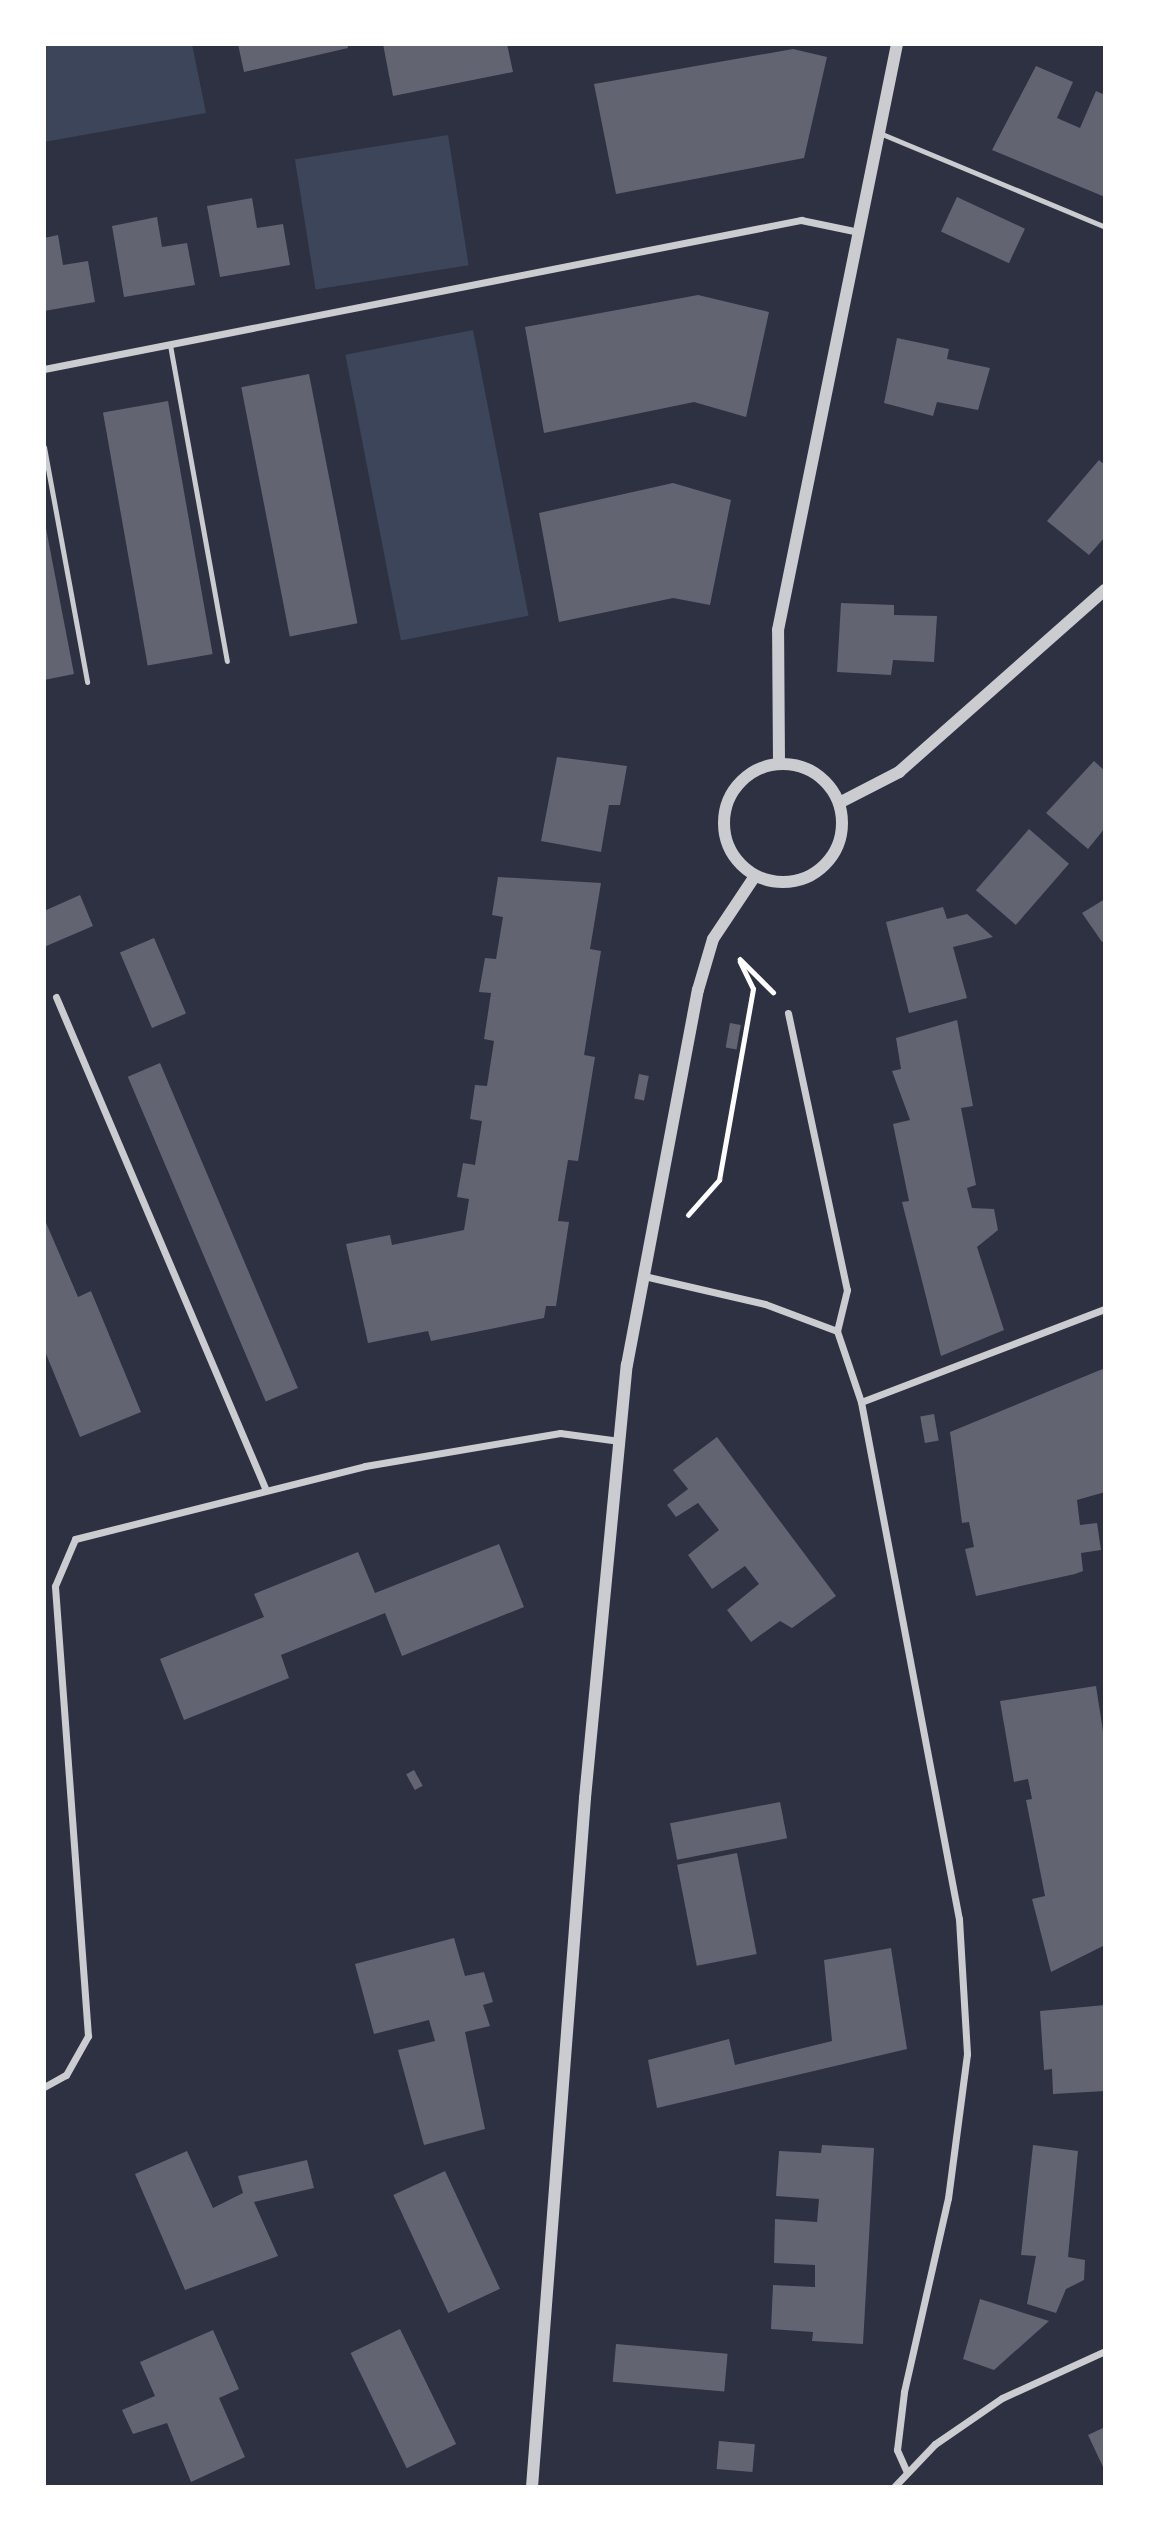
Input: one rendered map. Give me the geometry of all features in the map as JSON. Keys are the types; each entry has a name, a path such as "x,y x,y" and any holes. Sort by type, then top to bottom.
{"street":[{"path":"779,763 778,630 859,232 882,134 897,44"},
{"path":"44,369 801,220 859,232"},
{"path":"839,803 899,772 1105,590"},
{"path":"779,763 816,773 839,803 843,823 829,861 794,882 755,876 729,848 724,810 744,778 779,763"},
{"path":"531,2487 619,1441 644,1276 698,990 713,939 755,876"},
{"path":"56,997 265,1488"},
{"path":"788,1013 847,1290 837,1331 861,1402 957,1906 967,2054 948,2198 904,2392 897,2450 907,2472"},
{"path":"644,1276 765,1304 837,1331"},
{"path":"861,1402 1105,1309"},
{"path":"44,2087 66,2075 88,2036 55,1586 75,1539 265,1488 560,1433 619,1441"},
{"path":"894,2487 907,2472 1002,2398 1105,2351"}],"lane":[{"path":"882,134 1105,227"},
{"path":"170,345 227,661"},
{"path":"44,447 87,682"}],"path":[{"path":"713,939 766,981 788,1013"},
{"path":"650,1247 719,1181 753,989 737,957"}],"shaded area":[{"path":"44,44 192,44 206,113 44,142"},
{"path":"448,135 469,265 316,290 295,159"},
{"path":"473,330 529,616 401,640 345,355"}],"building":[{"path":"238,44 347,44 348,48 244,72"},
{"path":"383,44 507,44 513,72 393,96"},
{"path":"793,49 827,57 804,158 616,194 594,84"},
{"path":"1036,66 1073,82 1057,118 1080,128 1096,91 1105,95 1105,197 992,150"},
{"path":"957,197 1025,229 1009,263 941,231"},
{"path":"252,198 257,228 283,224 290,265 220,277 207,206"},
{"path":"157,217 162,247 187,243 195,285 124,297 112,226"},
{"path":"58,235 63,265 88,261 95,302 44,311 44,238"},
{"path":"698,295 769,312 746,417 694,402 544,433 525,327"},
{"path":"897,338 949,349 947,359 990,368 978,410 937,402 933,416 884,403"},
{"path":"309,374 357,623 290,636 241,387"},
{"path":"168,401 213,654 148,666 103,412"},
{"path":"1099,460 1105,465 1105,537 1089,555 1047,521"},
{"path":"673,483 731,500 710,605 673,598 559,622 539,513"},
{"path":"44,518 74,674 44,680"},
{"path":"841,603 894,605 894,615 937,616 934,662 893,660 891,675 837,672"},
{"path":"557,757 627,766 620,805 609,805 601,852 541,841"},
{"path":"1094,761 1105,771 1105,828 1088,849 1046,813"},
{"path":"1029,829 1069,864 1016,925 976,890"},
{"path":"498,877 601,883 590,949 601,951 584,1055 595,1057 578,1161 568,1160 558,1221 569,1222 556,1306 546,1306 544,1318 431,1341 428,1331 368,1343 346,1244 390,1235 392,1245 464,1230 469,1199 457,1197 463,1163 475,1165 482,1121 470,1119 475,1085 487,1086 494,1041 484,1039 491,993 479,992 485,958 496,959 503,917 492,915"},
{"path":"80,895 93,926 44,947 44,911"},
{"path":"1105,899 1105,940 1102,942 1082,913"},
{"path":"943,907 947,919 967,914 993,937 953,947 967,998 909,1013 886,922"},
{"path":"154,938 186,1013 152,1028 120,952"},
{"path":"957,1020 973,1106 961,1108 976,1185 967,1188 972,1208 994,1209 998,1230 977,1247 1004,1330 941,1356 902,1202 909,1201 893,1124 910,1120 892,1071 901,1069 896,1038"},
{"path":"730,1023 741,1025 736,1050 726,1048"},
{"path":"160,1063 298,1388 266,1402 128,1077"},
{"path":"639,1074 649,1076 644,1100 634,1099"},
{"path":"44,1218 78,1297 91,1291 141,1412 80,1437 44,1349"},
{"path":"1105,1368 1105,1492 1077,1500 1080,1525 1097,1523 1101,1550 1081,1553 1083,1571 1075,1574 976,1596 965,1549 974,1547 969,1522 962,1523 950,1432"},
{"path":"934,1414 939,1441 925,1443 920,1416"},
{"path":"717,1437 836,1596 792,1628 780,1621 751,1642 727,1610 759,1584 745,1566 712,1589 688,1555 719,1530 698,1503 676,1517 667,1505 688,1489 673,1470"},
{"path":"499,1544 524,1607 402,1656 385,1613 281,1655 289,1678 184,1720 160,1659 264,1617 254,1594 358,1552 375,1593"},
{"path":"1096,1686 1105,1744 1105,1945 1051,1972 1032,1899 1045,1896 1026,1800 1032,1799 1028,1779 1014,1782 1000,1701"},
{"path":"414,1770 423,1786 415,1790 406,1774"},
{"path":"780,1802 787,1838 677,1860 670,1823"},
{"path":"737,1853 757,1954 697,1966 677,1865"},
{"path":"454,1938 465,1976 484,1972 493,2002 483,2005 490,2026 465,2032 485,2129 424,2145 398,2050 435,2041 429,2020 374,2034 355,1964"},
{"path":"891,1948 907,2049 657,2108 648,2060 729,2039 735,2065 832,2041 824,1960"},
{"path":"1105,2005 1105,2091 1053,2094 1052,2069 1044,2070 1040,2011"},
{"path":"822,2145 874,2148 863,2344 812,2341 813,2332 771,2329 773,2285 815,2287 815,2265 774,2263 775,2219 817,2222 819,2199 776,2196 779,2151 821,2153"},
{"path":"1033,2145 1078,2151 1068,2257 1085,2260 1084,2280 1066,2289 1056,2313 1027,2304 1036,2256 1021,2255"},
{"path":"187,2151 213,2208 243,2193 238,2176 307,2160 314,2188 254,2202 278,2256 185,2290 135,2174"},
{"path":"445,2171 500,2289 448,2313 393,2195"},
{"path":"980,2299 1049,2321 994,2370 963,2359"},
{"path":"400,2329 456,2444 407,2468 351,2353"},
{"path":"213,2330 239,2389 219,2398 245,2457 191,2482 167,2423 133,2434 122,2410 155,2396 140,2362"},
{"path":"616,2344 728,2354 724,2392 613,2382"},
{"path":"1105,2427 1105,2471 1088,2435"},
{"path":"719,2441 755,2444 752,2472 717,2469"}]}
